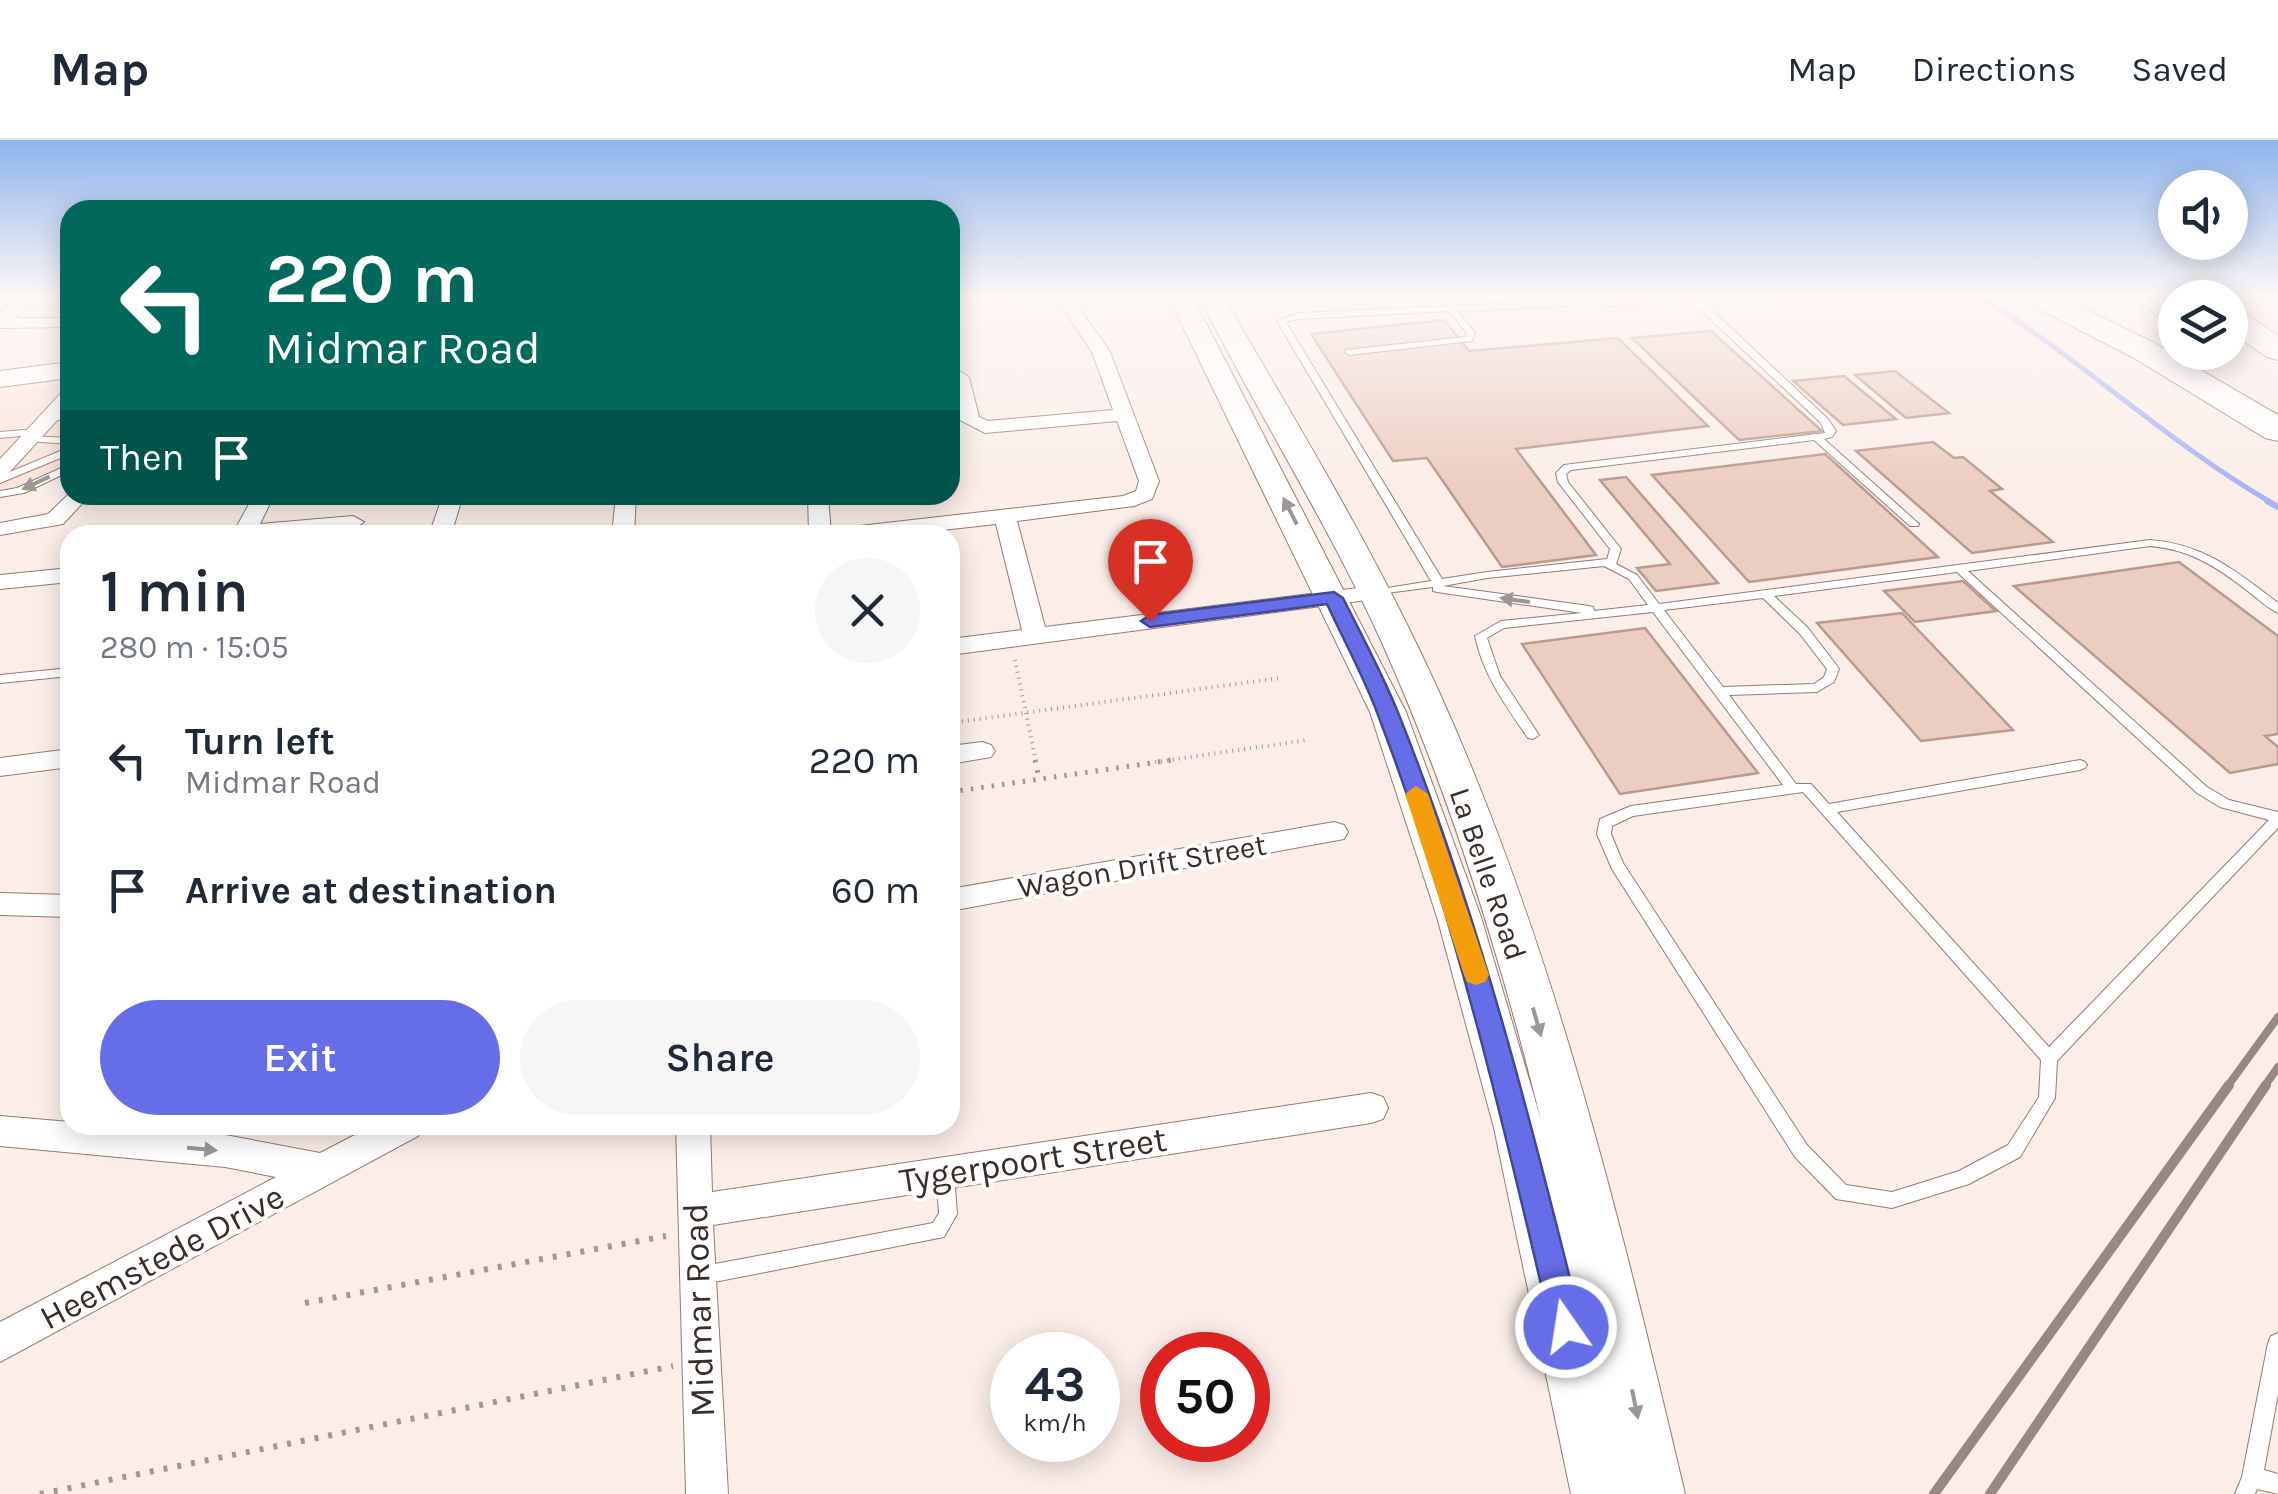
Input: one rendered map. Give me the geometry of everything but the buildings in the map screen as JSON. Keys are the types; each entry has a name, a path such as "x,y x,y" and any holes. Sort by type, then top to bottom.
{"highway":[{"path":"2159,359 2278,430"},
{"path":"2253,359 2278,374"},
{"path":"2227,370 2278,401"}],"main road":[{"path":"0,367 60,359"},
{"name":"La Belle Road","path":"1222,359 1376,593 1427,706 1470,817 1530,999 1615,1310 1655,1494"},
{"path":"1246,359 1320,494 1325,536 1347,578 1345,587 1376,593"},
{"path":"0,379 60,371"},
{"name":"La Belle Road","path":"1376,593 1388,712 1459,916 1514,1109 1601,1494"}],"street":[{"path":"927,525 1134,501 1145,495 1149,480 1103,359"},
{"path":"960,377 970,420 985,427 1124,414"},
{"path":"0,471 46,426"},
{"path":"0,529 55,519 70,505"},
{"path":"1004,516 1023,637"},
{"path":"321,525 353,522"},
{"path":"0,582 60,575"},
{"path":"960,645 1376,593"},
{"path":"960,754 982,751"},
{"path":"0,767 60,759"},
{"name":"Wagon Drift Street","path":"960,898 1334,832"},
{"path":"0,904 60,906"},
{"name":"Tygerpoort Street","path":"695,1221 945,1173 1371,1108"},
{"name":"Heemstede Drive","path":"0,1131 226,1151 324,1170"},
{"name":"Heemstede Drive","path":"0,1343 388,1135"},
{"name":"Midmar Road","path":"694,1135 696,1276 707,1494"}],"lane":[{"path":"1301,359 1439,584"},
{"path":"1376,593 1615,559 1616,549 1564,482 1564,470 1829,434 1828,424 1759,359"},
{"path":"0,435 46,426"},
{"path":"1818,438 1914,524"},
{"path":"0,480 60,454"},
{"path":"0,494 20,491 60,472"},
{"path":"1533,735 1492,676 1480,636 1501,625 1659,610 1764,592 2172,543 2196,550 2278,610"},
{"path":"1606,563 1633,577 1791,786"},
{"path":"1959,568 2202,790 2226,804 2278,818 2049,1058 2047,1098 2014,1151 1962,1178 1892,1200 1842,1194 1801,1151 1617,864 1604,834 1604,823 1610,817 1632,811 1806,786 2049,1058"},
{"path":"1718,691 1817,688 1830,679 1832,669 1823,654 1764,592"},
{"path":"1376,593 1610,613"},
{"path":"0,679 60,673"},
{"path":"1826,809 2080,765"},
{"path":"696,1276 938,1231 948,1214 945,1173"},
{"path":"2278,1343 2248,1486 2278,1484"}],"path":[{"path":"1023,637 1026,712 1040,779"},
{"path":"960,721 1280,678"},
{"path":"960,791 1308,740"},
{"path":"306,1303 695,1221"},
{"path":"40,1494 700,1360"}],"shaded area":[{"path":"60,384 60,474 0,501 0,392"}],"waterway":[{"path":"2071,359 2197,454 2272,503"},
{"path":"2267,501 2278,507"}],"railway":[{"path":"2227,1087 2278,1017"},
{"path":"2264,1087 2278,1067"},
{"path":"1934,1494 2229,1085"},
{"path":"1990,1494 2266,1085"}],"slow traffic":[{"path":"1416,794 1476,975"}],"route":[{"path":"1150,621 1334,598 1388,712 1459,916 1519,1128 1566,1327"}]}
